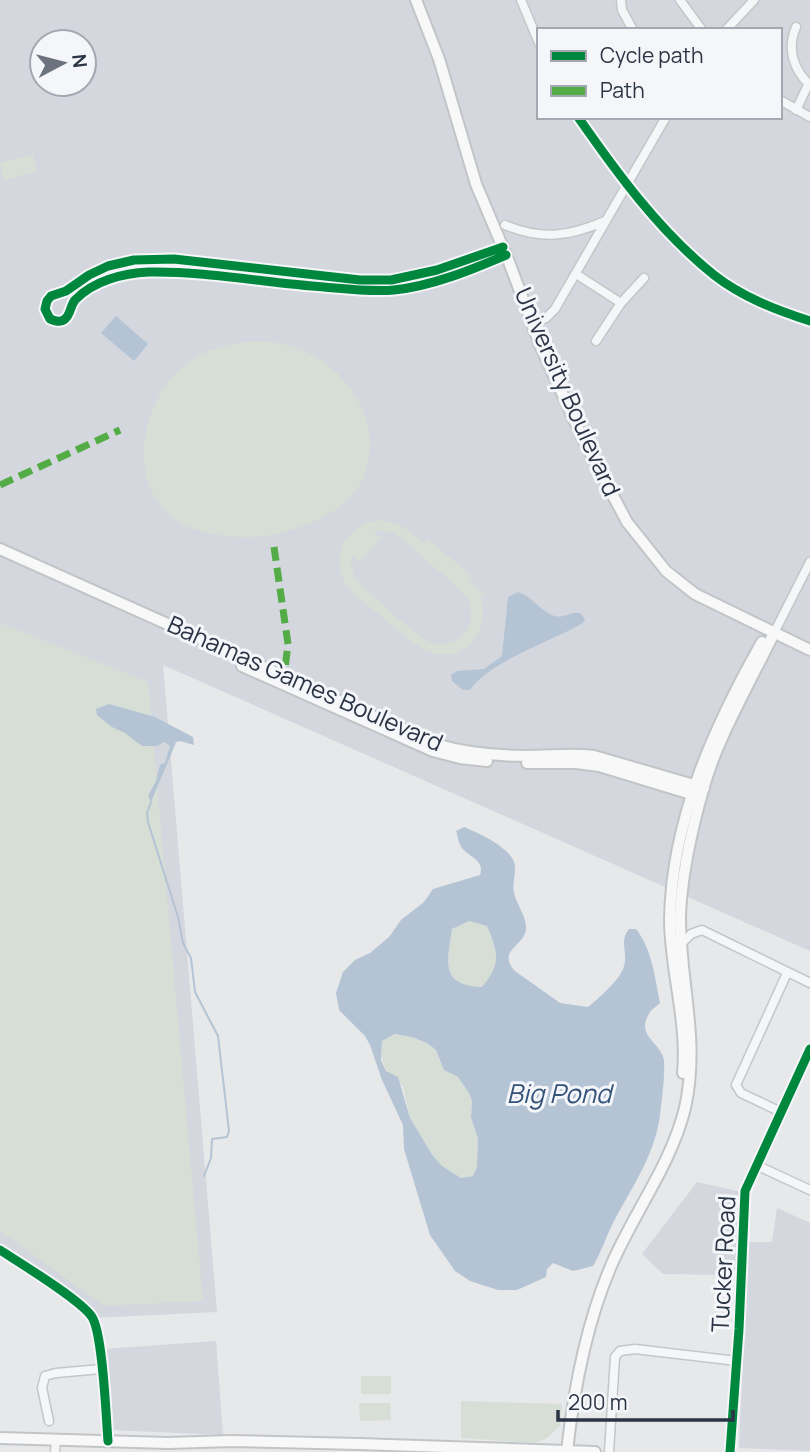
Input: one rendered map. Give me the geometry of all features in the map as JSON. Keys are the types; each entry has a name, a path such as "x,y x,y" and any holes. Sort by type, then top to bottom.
{"main road":[{"name":"University Boulevard","path":"416,0 439,59 476,184 532,323 583,439 627,522 666,571 713,608 810,657"},
{"name":"Bahamas Games Boulevard","path":"0,549 435,744 483,754 609,760 698,791"},
{"name":"Bahamas Games Boulevard","path":"0,555 433,751 470,760 565,758"},
{"name":"University Boulevard","path":"770,635 810,650"},
{"path":"663,1164 684,1069 670,918 676,867 713,737 770,635"},
{"path":"567,1452 573,1402 596,1309 615,1258 669,1155 680,1126 691,1069 691,1025 681,944 683,888 698,791"},
{"path":"0,1438 56,1446 108,1441 231,1446 595,1452"}],"street":[{"path":"521,0 537,38"},
{"path":"621,0 622,10 632,28"},
{"path":"680,0 701,28"},
{"path":"728,28 754,0"},
{"path":"796,27 790,42 791,52 794,64 809,85 796,110"},
{"path":"782,101 810,117"},
{"path":"579,119 645,207 715,275 779,311 810,320"},
{"path":"532,323 546,318 555,309 665,119"},
{"path":"505,225 534,236 580,231 606,220"},
{"path":"504,251 430,283 393,290 346,289 182,274 136,273 111,279 89,290 75,301 68,316 60,321 50,319 45,309 51,296 66,291 89,275 108,266 134,260 159,258 360,280 391,280 504,251"},
{"path":"576,274 621,303"},
{"path":"596,341 621,303 644,278"},
{"path":"770,635 810,562"},
{"path":"681,944 691,934 702,930 810,983"},
{"path":"781,1112 739,1092 736,1085 787,973"},
{"name":"Tucker Road","path":"730,1452 745,1191 781,1112 806,1070 810,1049"},
{"path":"756,1165 810,1189"},
{"path":"0,1250 89,1313 97,1330 108,1441"},
{"path":"609,1452 615,1357 620,1351 635,1349 737,1361"},
{"path":"49,1421 41,1388 45,1377 56,1373 101,1369"}],"shaded area":[{"path":"0,0 810,0 810,951 163,665 217,1312 90,1318 0,1256"},
{"path":"33,154 37,171 4,180 0,163"},
{"path":"255,341 287,345 309,353 346,383 365,418 369,437 369,456 364,475 354,493 341,506 326,516 299,527 268,535 244,537 195,529 177,521 160,505 149,486 144,464 144,442 149,419 170,380 193,358 219,347"},
{"path":"379,520 399,524 424,543 428,539 473,577 469,581 485,594 481,598 483,616 480,628 471,643 459,652 447,655 423,649 348,588 341,572 341,551 351,534 368,522","holes":["372,532 391,532 465,594 471,607 471,621 467,630 457,640 438,644 426,639 394,615 357,581 351,567 352,554 360,562 382,538"]},
{"path":"0,623 148,682 203,1301 104,1306 0,1231"},
{"path":"469,921 487,926 496,951 494,971 483,987 459,982 449,970 452,929"},
{"path":"395,1034 412,1037 436,1050 444,1070 458,1077 469,1093 472,1101 471,1117 478,1139 477,1167 473,1176 461,1178 442,1166 410,1118 403,1086 383,1062 382,1041"},
{"path":"697,1182 741,1192 738,1275 663,1274 642,1254"},
{"path":"777,1208 810,1223 810,1451 739,1448 748,1242 772,1242"},
{"path":"216,1341 223,1435 110,1430 104,1349"},
{"path":"361,1376 391,1376 391,1394 361,1394"},
{"path":"461,1401 562,1404 560,1426 547,1438 535,1443 461,1438"},
{"path":"359,1403 390,1403 391,1420 360,1421"}],"water":[{"path":"116,316 148,344 134,361 101,333"},
{"path":"518,592 552,615 560,617 580,613 585,619 583,623 522,652 492,670 470,690 463,690 452,681 451,675 457,671 484,669 502,656 508,597"},
{"path":"109,704 155,717 193,737 194,745 176,742 151,802 148,796 160,765 165,763 170,746 164,742 157,746 142,746 112,727 97,715 96,709"},
{"name":"Big Pond","path":"464,827 478,833 502,847 513,859 514,893 526,929 510,953 510,964 515,971 560,1003 588,1007 619,977 625,961 626,933 629,929 636,929 649,955 660,1003 651,1011 645,1028 662,1055 664,1074 657,1130 642,1170 593,1266 573,1271 553,1263 547,1269 546,1277 517,1290 498,1290 470,1281 455,1271 430,1235 404,1149 403,1125 382,1080 370,1045 365,1036 339,1010 336,993 343,972 355,960 370,953 389,937 401,920 424,902 433,889 480,875 479,863 462,848 456,831","holes":["469,921 487,926 496,951 493,971 482,987 459,982 449,970 452,929","395,1034 412,1037 436,1050 444,1070 458,1077 469,1093 472,1101 471,1117 478,1139 477,1167 473,1176 461,1178 442,1166 410,1118 398,1077 386,1071 381,1060 382,1041"]}],"waterway":[{"path":"151,802 147,813 148,822 178,917 183,943 191,958 195,992 218,1036 229,1131 227,1137 212,1139 211,1158 204,1176"}],"marked path":[{"path":"0,485 120,430"},
{"path":"274,547 288,644 284,677"}],"cycle path":[{"path":"579,119 640,201 694,258 725,283 748,296 810,321"},
{"path":"503,247 437,270 391,280 360,280 174,259 134,260 108,266 89,275 66,291 51,296 45,309 50,319 61,321 67,317 75,300 90,288 109,279 139,273 192,273 385,291 437,281 506,255"},
{"path":"730,1452 745,1191 810,1049"},
{"path":"0,1250 63,1292 92,1317 99,1340 108,1441"}]}
